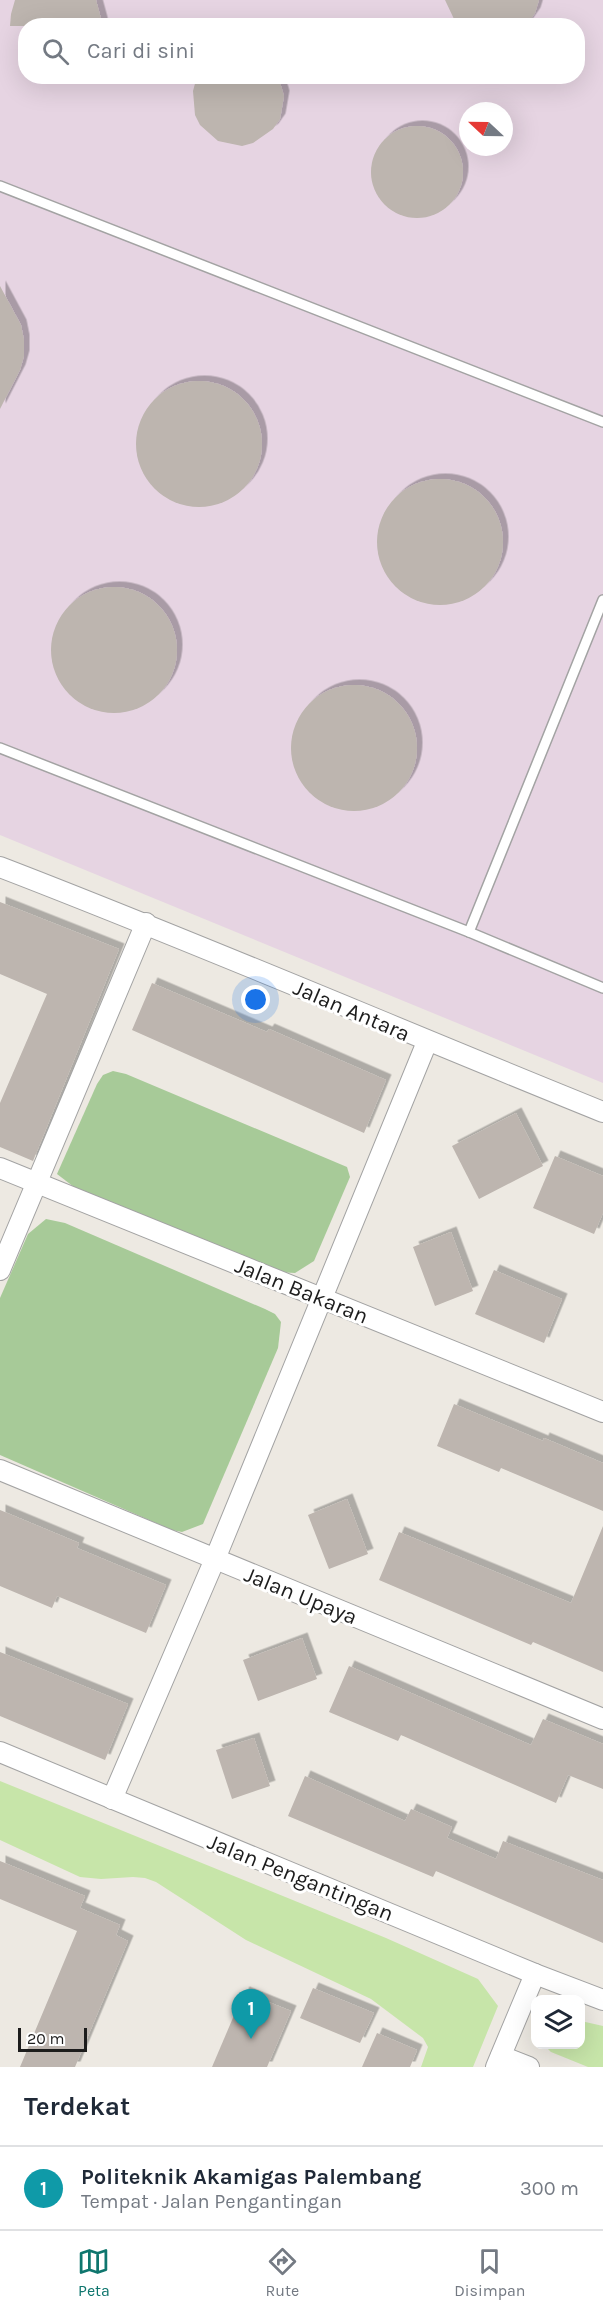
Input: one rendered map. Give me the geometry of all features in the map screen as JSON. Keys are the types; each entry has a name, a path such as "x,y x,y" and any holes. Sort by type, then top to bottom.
{"street":[{"name":"Jalan Antara","path":"0,867 146,923 427,1042 603,1112"},
{"path":"0,1270 146,923"},
{"path":"112,1799 215,1559 427,1042"},
{"name":"Jalan Bakaran","path":"0,1168 603,1412"},
{"name":"Jalan Upaya","path":"0,1470 603,1719"},
{"name":"Jalan Pengantingan","path":"0,1752 535,1974 603,2000"},
{"path":"529,2067 499,2061 535,1974"}],"lane":[{"path":"0,186 603,422"},
{"path":"469,932 603,600"},
{"path":"0,748 469,932 603,988"}],"shaded area":[{"path":"0,0 603,0 603,1083 0,835"}],"green space":[{"path":"113,1071 126,1074 347,1167 350,1177 314,1261 295,1273 278,1272 84,1192 57,1174 97,1084 103,1075"},
{"path":"46,1219 65,1223 265,1309 275,1314 281,1322 278,1348 203,1524 182,1532 172,1530 0,1455 0,1298 28,1234"},
{"path":"0,1781 386,1938 478,1979 498,2006 473,2067 421,2067 428,2047 423,2038 371,1999 246,1940 156,1882 133,1877 101,1879 80,1877 0,1840"},
{"path":"585,2022 603,2026 603,2067 588,2067 548,2049 585,2049"}],"building":[{"path":"15,0 96,0 101,18 18,18 18,26 10,26"},
{"path":"445,0 539,0 532,18 454,18"},
{"path":"195,84 280,84 284,96 280,119 273,129 253,143 242,146 218,141 200,125 195,115 193,91"},
{"path":"417,126 435,129 450,139 459,152 462,163 460,190 450,205 435,215 417,218 399,215 384,205 374,190 371,172 374,154 384,139 399,129"},
{"path":"0,286 21,325 24,356 20,370 0,409"},
{"path":"199,381 223,386 244,399 257,420 262,444 257,468 244,489 223,502 199,507 175,502 154,489 141,468 136,444 141,420 154,399 175,386"},
{"path":"440,479 464,484 485,497 498,518 503,542 498,566 485,587 464,600 440,605 416,600 395,587 382,566 377,542 382,518 395,497 416,484"},
{"path":"114,587 138,592 159,605 172,626 177,650 172,674 159,695 138,708 114,713 90,708 69,695 56,674 51,650 56,626 69,605 90,592"},
{"path":"354,685 378,690 399,703 412,724 417,748 412,772 399,793 378,806 354,811 330,806 309,793 296,772 291,748 296,724 309,703 330,690"},
{"path":"0,902 119,949 33,1161 0,1147 0,1103 47,994 0,974"},
{"path":"152,983 267,1032 269,1029 386,1080 364,1133 132,1030"},
{"path":"516,1113 543,1166 479,1199 452,1146"},
{"path":"555,1156 603,1176 603,1213 594,1234 533,1208"},
{"path":"451,1232 473,1291 435,1306 413,1247"},
{"path":"494,1270 562,1299 544,1343 475,1314"},
{"path":"454,1404 603,1463 603,1511 501,1468 499,1472 437,1446"},
{"path":"347,1499 368,1554 329,1569 308,1515"},
{"path":"0,1510 79,1543 77,1548 166,1585 146,1633 57,1596 52,1608 0,1586"},
{"path":"603,1526 603,1672 533,1642 531,1645 379,1580 399,1532 571,1603"},
{"path":"302,1638 317,1679 258,1701 243,1660"},
{"path":"0,1652 128,1704 105,1760 0,1716"},
{"path":"349,1666 531,1745 543,1719 603,1744 603,1789 568,1775 556,1803 401,1735 398,1741 329,1712"},
{"path":"254,1738 270,1786 232,1799 216,1750"},
{"path":"305,1776 405,1821 411,1809 452,1827 447,1838 496,1859 503,1841 603,1880 603,1943 436,1871 433,1877 288,1816"},
{"path":"0,1861 85,1896 80,1908 120,1925 116,1935 128,1941 75,2067 20,2067 77,1931 0,1899"},
{"path":"313,1988 374,2013 360,2043 300,2018"},
{"path":"244,1992 291,2011 267,2067 212,2067"},
{"path":"377,2033 417,2050 410,2067 362,2067"}],"place":[{"name":"Politeknik Akamigas Palembang","path":"251,2039"}]}
